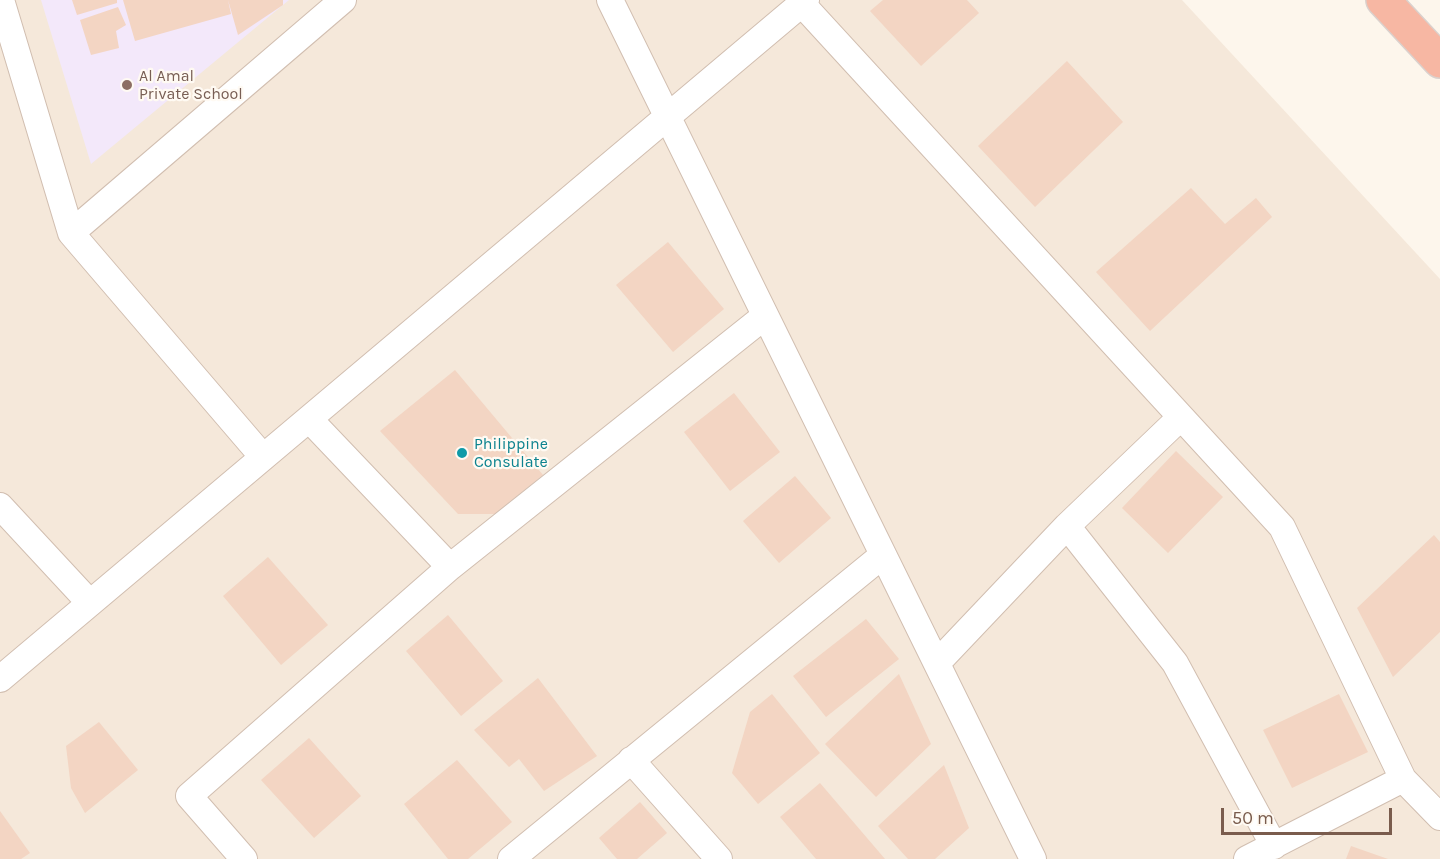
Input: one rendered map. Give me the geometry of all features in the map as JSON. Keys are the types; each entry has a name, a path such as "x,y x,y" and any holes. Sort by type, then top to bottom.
{"highway":[{"path":"1383,0 1440,61"}],"street":[{"path":"1,0 71,233 263,457"},
{"path":"71,233 343,0"},
{"path":"610,0 1033,859"},
{"path":"0,679 804,2 1282,527 1403,779 1440,817"},
{"path":"244,859 189,796 450,567 765,316"},
{"path":"937,663 1067,526 1181,417"},
{"path":"309,418 450,567"},
{"path":"0,506 90,603"},
{"path":"1067,526 1174,663 1274,846"},
{"path":"511,859 884,555"},
{"path":"631,760 719,859"},
{"path":"1247,859 1403,779"}],"shaded area":[{"path":"0,0 1182,0 1440,279 1440,859 0,859"},
{"name":"Al Amal Private School","path":"41,0 289,0 91,164"}],"building":[{"path":"72,0 117,0 117,3 77,15"},
{"path":"123,0 228,0 231,14 135,41"},
{"path":"228,0 283,0 283,5 238,35"},
{"path":"883,0 967,0 979,13 921,66 870,11"},
{"path":"118,7 126,25 116,31 119,48 91,55 80,20"},
{"path":"1067,61 1123,122 1035,207 978,146"},
{"path":"1191,188 1225,224 1256,198 1272,217 1150,331 1096,272"},
{"path":"668,242 724,309 673,352 616,285"},
{"name":"Philippine Consulate","path":"455,370 543,475 495,514 458,514 380,431"},
{"path":"734,393 780,452 730,491 684,432"},
{"path":"1176,451 1223,497 1168,553 1122,508"},
{"path":"795,476 831,518 779,563 743,521"},
{"path":"1434,535 1440,542 1440,632 1393,677 1357,608"},
{"path":"268,557 328,625 281,665 223,596"},
{"path":"448,615 503,681 461,716 406,651"},
{"path":"866,619 899,659 826,717 793,676"},
{"path":"899,674 931,744 876,797 825,744"},
{"path":"538,678 597,756 544,791 519,759 509,767 474,730"},
{"path":"772,694 820,753 758,804 732,773 750,712"},
{"path":"1339,694 1368,752 1292,788 1263,730"},
{"path":"99,722 138,770 85,813 71,788 66,746"},
{"path":"309,738 361,796 314,838 261,780"},
{"path":"457,760 512,822 468,859 448,859 404,804"},
{"path":"944,765 969,828 935,859 908,859 878,826"},
{"path":"820,783 885,859 816,859 780,817"},
{"path":"640,802 667,833 637,859 617,859 599,838"},
{"path":"0,811 30,853 21,859 0,859"},
{"path":"1351,846 1388,859 1346,859"}],"place":[{"name":"Al Amal Private School","path":"127,85"},
{"name":"Philippine Consulate","path":"462,453"}]}
